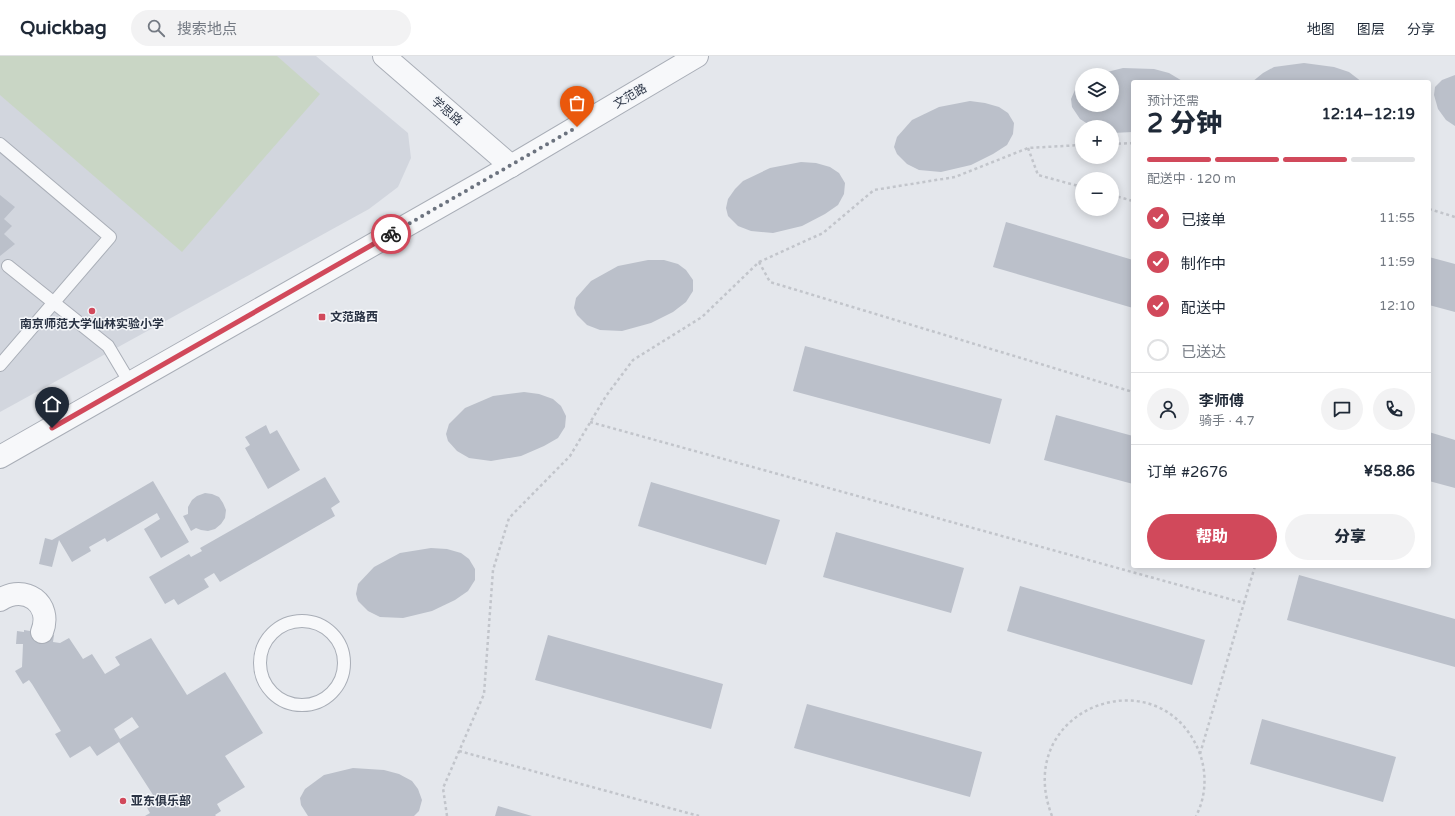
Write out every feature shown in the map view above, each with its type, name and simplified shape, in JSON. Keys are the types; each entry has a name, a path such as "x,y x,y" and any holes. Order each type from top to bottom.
{"street":[{"name":"学思路","path":"384,56 511,166"},
{"name":"文范路","path":"0,458 511,166 697,56"},
{"path":"0,600 8,595 16,593 32,597 39,603 43,610 45,626 42,632"}],"lane":[{"path":"0,144 110,237 0,365"},
{"path":"8,266 108,346 130,383"},
{"path":"305,622 317,624 336,638 342,649 344,661 343,672 339,684 332,693 322,700 311,704 299,705 277,697 268,688 263,678 260,666 261,655 265,644 272,634 282,627 305,622"}],"path":[{"path":"1119,144 1131,143"},
{"path":"447,816 443,788 484,694 493,570 509,518 570,456 606,396 632,360 702,317 759,262 823,233 874,190 955,177 1028,148 1075,145"},
{"path":"1028,148 1038,175 1075,185"},
{"path":"1119,197 1131,200"},
{"path":"1431,210 1455,217"},
{"path":"759,262 770,282 1131,391"},
{"path":"590,422 1244,603"},
{"path":"1200,755 1254,568"},
{"path":"1052,816 1046,802 1044,785 1045,768 1049,752 1057,737 1067,724 1080,714 1095,706 1111,701 1145,703 1161,709 1175,718 1187,730 1196,744 1205,776 1204,793 1200,809 1196,816"},
{"path":"459,751 699,816"}],"shaded area":[{"name":"南京师范大学仙林实验小学","path":"0,56 316,56 408,133 411,158 398,187 369,209 0,412"}],"green space":[{"path":"0,56 277,56 320,94 182,252 0,95"}],"building":[{"path":"1304,63 1334,67 1349,72 1359,80 1254,80 1274,67"},
{"path":"1119,69 1154,69 1169,73 1181,80 1131,80 1131,132 1119,133 1119,120 1080,119 1075,112 1119,112"},
{"path":"1455,75 1455,126 1446,120 1438,109 1434,95 1435,87 1442,80"},
{"path":"1075,90 1075,112 1072,107 1071,99"},
{"path":"970,101 999,107 1008,113 1014,123 1013,134 1007,145 971,165 941,172 919,170 907,164 897,154 894,147 897,137 912,120 939,107"},
{"path":"801,162 816,163 830,167 839,173 845,183 844,194 838,205 825,214 802,226 773,233 751,231 738,226 728,216 726,208 728,199 743,181 770,168"},
{"path":"0,195 15,207 4,219 12,226 4,234 15,244 0,256"},
{"path":"1006,222 1131,259 1131,307 993,267"},
{"path":"1431,258 1455,264 1455,312 1431,306"},
{"path":"648,260 664,260 678,264 686,270 693,280 693,291 686,302 673,312 651,323 622,331 600,330 587,325 577,315 574,308 576,298 591,281 618,266"},
{"path":"805,346 1002,399 990,444 793,391"},
{"path":"524,392 539,394 553,399 561,406 566,416 565,427 558,438 521,456 491,461 469,458 457,451 448,441 446,434 449,424 465,408 493,396"},
{"path":"1056,415 1131,435 1131,483 1044,460"},
{"path":"266,425 270,434 277,430 300,470 268,489 245,448 250,445 245,437"},
{"path":"1431,433 1455,440 1455,488 1431,482"},
{"path":"325,477 340,502 331,508 335,516 220,582 214,573 204,579 209,587 178,605 174,599 165,604 149,577 189,554 191,557 202,551 200,548"},
{"path":"153,481 189,542 161,558 144,529 160,519 157,513 107,542 105,538 89,547 91,551 72,562 59,540 52,567 39,564 45,538 52,540"},
{"path":"651,482 780,520 766,565 638,526"},
{"path":"205,493 219,497 226,510 225,518 215,529 208,531 196,528 191,531 183,516 188,514 188,507 192,500"},
{"path":"836,532 964,568 951,613 823,577"},
{"path":"431,548 447,549 461,553 469,559 475,569 475,580 468,591 455,600 432,611 403,618 380,617 368,611 358,601 356,594 358,584 374,567 400,553"},
{"path":"1299,575 1455,619 1455,667 1287,620"},
{"path":"1020,586 1205,640 1192,685 1007,631"},
{"path":"24,630 54,635 53,642 60,643 69,638 83,659 92,654 105,674 120,665 115,657 151,638 187,695 225,672 263,733 225,756 245,787 217,804 221,811 215,815 216,816 145,816 150,813 145,804 155,798 119,742 97,756 90,746 70,758 55,734 61,731 32,684 29,680 23,684 15,671 22,667 23,644 16,644 17,631 24,632","holes":["132,717 139,727 120,739 114,729"]},
{"path":"548,635 723,684 711,729 535,680"},
{"path":"807,704 982,752 970,797 794,748"},
{"path":"1262,719 1396,757 1383,802 1250,764"},
{"path":"353,768 384,770 399,774 412,781 418,789 422,800 419,811 414,816 308,816 301,805 300,798 305,789 324,775"},
{"path":"498,806 532,816 495,816"}],"way so far":[{"path":"391,234 577,127"}],"place":[{"name":"南京师范大学仙林实验小学","path":"92,311"},
{"name":"文范路西","path":"322,317"},
{"name":"亚东俱乐部","path":"123,801"}],"route":[{"path":"52,428 391,234"}]}
